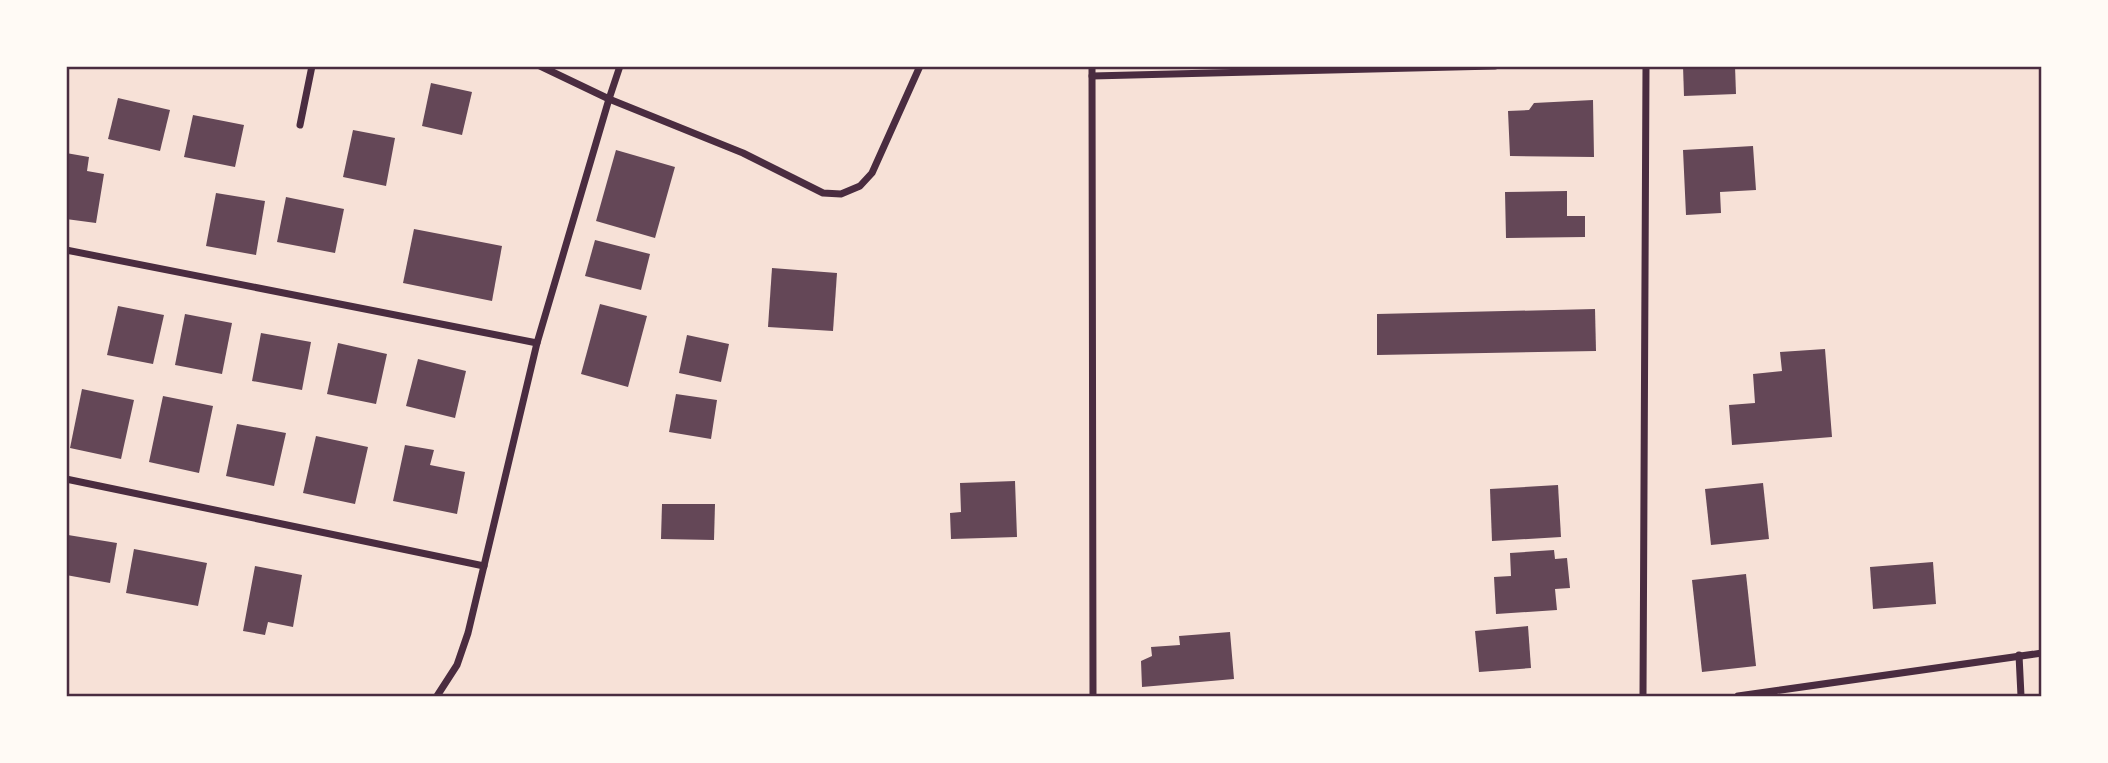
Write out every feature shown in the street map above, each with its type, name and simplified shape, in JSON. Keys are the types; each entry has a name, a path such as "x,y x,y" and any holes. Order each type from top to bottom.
{"street":[{"path":"300,125 312,66"},
{"path":"540,66 609,99 743,153 823,193 841,194 860,186 872,173 920,66"},
{"path":"437,696 457,665 468,634 537,343 621,66"},
{"path":"1092,66 1093,696"},
{"path":"1091,76 1495,66"},
{"path":"1643,696 1646,66"},
{"path":"66,250 537,343"},
{"path":"66,479 484,566"},
{"path":"1738,696 2042,653"},
{"path":"2020,655 2021,696"}],"building":[{"path":"1683,66 1735,66 1736,94 1684,96"},
{"path":"431,83 472,92 462,135 422,126"},
{"path":"118,98 170,110 160,151 108,139"},
{"path":"1593,100 1594,157 1510,156 1508,111 1529,110 1534,103"},
{"path":"193,115 244,125 235,167 184,157"},
{"path":"353,130 395,138 386,186 343,177"},
{"path":"1753,146 1756,190 1720,192 1721,213 1686,215 1683,150"},
{"path":"616,150 675,167 655,238 596,221"},
{"path":"66,153 89,157 87,171 104,174 96,223 66,219"},
{"path":"1567,191 1567,216 1585,216 1585,237 1506,238 1505,192"},
{"path":"216,193 265,201 256,255 206,246"},
{"path":"286,197 344,209 335,253 277,242"},
{"path":"414,229 502,246 492,301 403,283"},
{"path":"595,240 650,254 641,290 585,276"},
{"path":"772,268 837,273 833,331 768,327"},
{"path":"600,304 647,316 628,387 581,374"},
{"path":"118,306 164,315 153,364 107,355"},
{"path":"1595,309 1596,351 1377,355 1377,314"},
{"path":"185,314 232,323 222,374 175,365"},
{"path":"261,333 311,342 302,390 252,381"},
{"path":"687,335 729,344 721,382 679,373"},
{"path":"338,343 387,354 376,404 327,394"},
{"path":"1825,349 1832,437 1732,445 1729,405 1755,403 1753,374 1782,371 1780,352"},
{"path":"418,359 466,371 455,418 406,406"},
{"path":"82,389 134,400 121,459 70,448"},
{"path":"676,394 717,400 711,439 669,432"},
{"path":"163,396 213,406 199,473 149,462"},
{"path":"237,424 286,433 274,486 226,476"},
{"path":"316,436 368,447 355,504 303,493"},
{"path":"405,445 434,450 430,465 465,472 457,514 393,501"},
{"path":"1015,481 1017,537 951,539 950,513 961,512 960,483"},
{"path":"1763,483 1769,539 1711,545 1705,489"},
{"path":"1558,485 1561,537 1492,541 1490,489"},
{"path":"662,504 715,504 714,540 661,539"},
{"path":"68,535 117,543 110,583 66,575"},
{"path":"134,549 207,563 198,606 126,593"},
{"path":"1554,550 1555,559 1567,558 1570,588 1555,589 1557,610 1496,614 1494,577 1511,576 1510,553"},
{"path":"1933,562 1936,604 1873,609 1870,567"},
{"path":"255,566 302,575 293,627 268,622 265,635 243,631"},
{"path":"1746,574 1756,666 1702,672 1692,580"},
{"path":"1528,626 1531,668 1479,672 1475,631"},
{"path":"1230,632 1234,679 1142,687 1141,661 1152,656 1151,647 1180,645 1179,636"}]}
